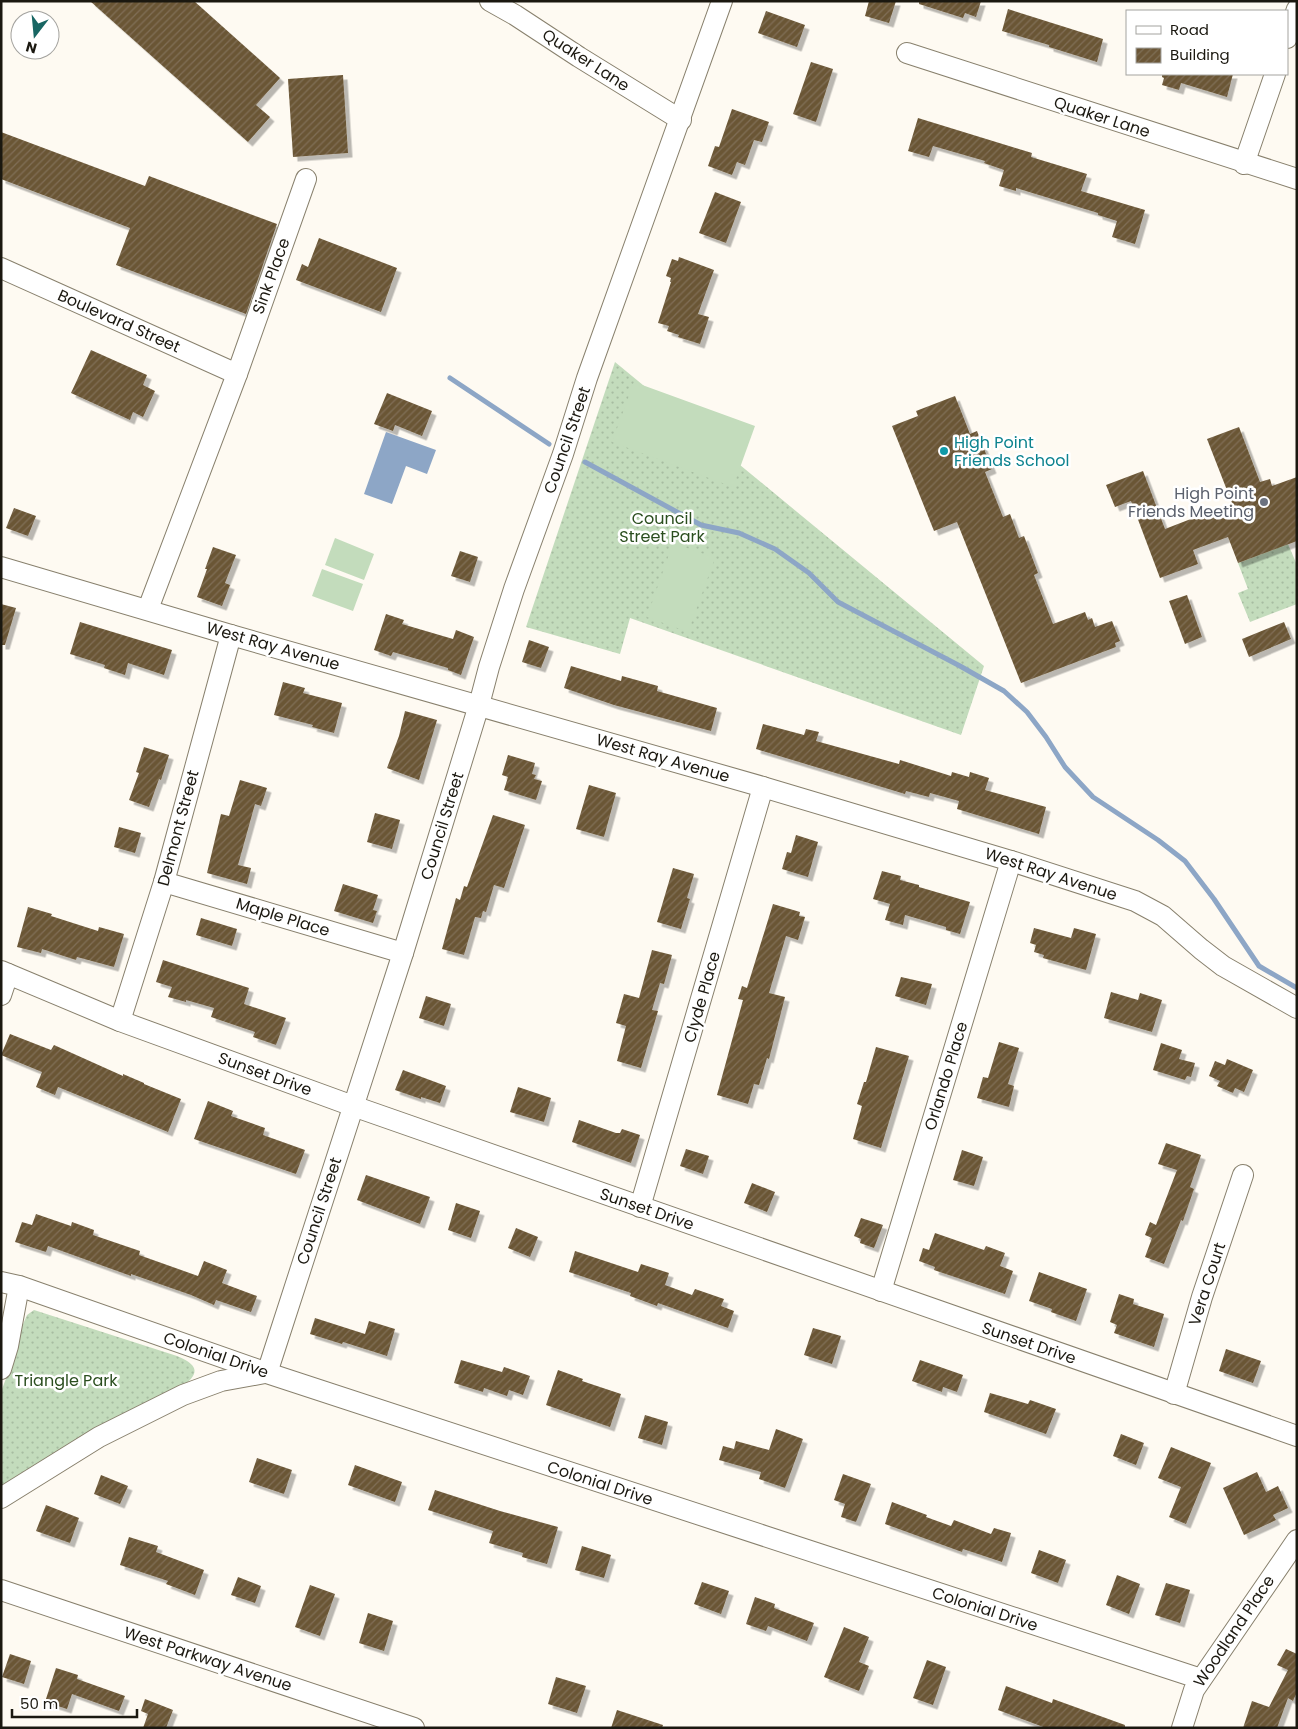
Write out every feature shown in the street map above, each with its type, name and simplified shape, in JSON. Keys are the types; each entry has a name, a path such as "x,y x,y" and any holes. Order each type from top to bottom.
{"street":[{"name":"Quaker Lane","path":"490,1 516,15 579,58 681,120"},
{"name":"Council Street","path":"267,1373 403,953 514,589 563,454 587,378 681,120 722,1"},
{"path":"1288,35 1297,9"},
{"name":"Quaker Lane","path":"907,53 1244,164 1297,179"},
{"path":"1244,164 1275,75"},
{"name":"Sink Place","path":"237,374 306,179"},
{"name":"Boulevard Street","path":"1,268 237,374"},
{"path":"148,609 237,374"},
{"name":"West Ray Avenue","path":"1,567 1011,861 1135,901 1163,916 1201,950 1223,966 1297,1008"},
{"name":"Delmont Street","path":"120,1021 164,882 231,635"},
{"name":"Clyde Place","path":"640,1207 763,788"},
{"name":"Orlando Place","path":"881,1291 1011,861"},
{"name":"Maple Place","path":"164,882 403,953"},
{"path":"1,995 5,972"},
{"name":"Sunset Drive","path":"5,972 120,1021 353,1106 1297,1436"},
{"name":"Vera Court","path":"1174,1394 1202,1297 1243,1175"},
{"path":"1,1369 8,1346 10,1284"},
{"name":"Colonial Drive","path":"10,1284 267,1373 1201,1679"},
{"path":"1,1498 100,1437 183,1395 221,1381 267,1373"},
{"name":"Woodland Place","path":"1182,1728 1194,1690 1297,1540"},
{"name":"West Parkway Avenue","path":"1,1590 414,1728"}],"green space":[{"name":"Council Street Park","path":"615,362 984,666 961,735 630,618 620,654 526,627"},
{"path":"634,382 755,426 733,487 612,442"},
{"path":"335,538 374,554 364,580 325,565"},
{"path":"673,543 715,558 688,632 647,617"},
{"path":"1288,544 1297,565 1297,604 1250,622 1238,593 1248,589 1238,563"},
{"path":"322,569 363,584 353,611 312,596"},
{"name":"Triangle Park","path":"34,1310 177,1356 189,1362 194,1372 193,1377 183,1386 89,1432 1,1487 1,1392 21,1329 27,1315"}],"water":[{"path":"386,432 436,450 427,474 406,466 392,504 364,494"}],"building":[{"path":"90,1 194,1 280,78 256,105 270,117 248,142"},
{"path":"869,1 896,1 889,23 865,16"},
{"path":"919,1 981,1 976,17 965,13 963,18 919,4"},
{"path":"1008,9 1103,39 1097,62 1002,31"},
{"path":"766,11 805,25 797,47 758,33"},
{"path":"811,62 833,69 816,122 793,114"},
{"path":"343,75 348,153 293,157 288,79"},
{"path":"1162,75 1233,75 1227,97 1181,83 1179,90 1162,85 1164,78"},
{"path":"732,109 769,122 762,142 754,140 745,165 737,162 732,175 708,166 715,146 719,147"},
{"path":"918,118 1032,153 1031,157 1087,174 1081,191 1145,210 1135,244 1112,237 1117,221 1098,215 1098,213 1016,188 1016,191 999,186 1004,170 984,163 985,161 933,146 929,157 908,151"},
{"path":"1,132 145,186 149,176 277,224 246,314 116,265 130,228 1,179"},
{"path":"715,192 741,202 726,243 699,233"},
{"path":"319,238 397,268 381,312 296,280 302,264 308,267"},
{"path":"679,257 714,270 698,314 709,317 700,344 678,337 679,335 667,331 669,326 658,323 671,282 671,278 666,276 672,259 678,261"},
{"path":"91,350 147,375 143,385 155,391 143,417 133,412 130,420 71,393"},
{"path":"387,393 432,411 422,436 395,425 393,431 374,424"},
{"path":"955,396 970,434 977,431 992,469 985,472 1003,517 1010,514 1019,538 1024,536 1038,573 1034,575 1053,624 1085,612 1088,620 1092,618 1095,627 1112,621 1120,641 1115,643 1116,647 1021,683 957,522 934,531 892,426 918,416 916,411"},
{"name":"High Point Friends Meeting","path":"1239,427 1260,482 1270,479 1272,486 1297,477 1297,541 1238,563 1228,537 1193,550 1198,564 1160,578 1131,501 1115,507 1106,485 1143,471 1165,529 1232,503 1207,439"},
{"path":"14,508 36,516 28,536 6,528"},
{"path":"213,547 236,555 225,583 230,585 222,606 197,597"},
{"path":"460,551 478,557 470,582 451,576"},
{"path":"1187,595 1202,637 1185,644 1169,601"},
{"path":"1,604 16,608 5,645 1,645"},
{"path":"386,614 404,620 402,624 453,639 456,630 474,637 461,675 448,670 448,668 393,652 391,656 374,650"},
{"path":"80,622 172,650 164,675 128,663 125,675 104,668 105,665 70,654"},
{"path":"1284,622 1291,639 1249,657 1242,639"},
{"path":"529,640 549,647 541,668 522,662"},
{"path":"571,666 621,681 622,676 658,686 657,691 717,708 711,731 614,705 564,688"},
{"path":"283,682 305,688 303,693 342,703 334,733 312,727 313,725 274,715"},
{"path":"405,711 437,720 419,780 387,768 399,736"},
{"path":"763,724 804,735 806,729 819,732 816,741 899,764 900,760 951,776 952,772 969,777 970,772 989,778 985,790 1046,807 1039,834 957,809 959,801 930,793 929,797 906,791 905,794 756,749"},
{"path":"144,747 169,755 161,780 159,779 149,807 129,800 139,773 136,772"},
{"path":"508,755 535,763 532,774 536,775 534,779 542,781 536,800 504,790 508,777 502,775"},
{"path":"240,780 267,788 261,806 255,804 238,865 251,868 247,884 207,873 221,814 229,816"},
{"path":"589,785 616,793 604,837 576,829"},
{"path":"375,813 400,820 392,849 367,842"},
{"path":"493,815 525,825 504,888 494,885 486,912 483,911 481,918 475,917 464,955 442,949 456,898 460,900 464,886 467,887"},
{"path":"119,827 141,833 135,853 114,847"},
{"path":"796,835 818,842 808,877 782,869 787,852 791,853"},
{"path":"673,868 694,874 687,898 690,899 681,929 657,922"},
{"path":"882,871 901,876 900,880 919,885 919,887 970,902 960,934 946,930 946,927 905,915 903,925 885,920 890,904 873,899"},
{"path":"343,884 378,895 373,910 377,911 373,923 334,911"},
{"path":"773,904 800,912 799,916 805,917 798,940 786,936 769,993 785,997 769,1059 767,1058 759,1085 754,1084 748,1104 717,1095 743,1000 738,999 742,986 747,988"},
{"path":"28,907 98,931 99,927 124,934 114,967 77,957 76,960 42,949 41,953 17,947"},
{"path":"201,918 237,929 232,946 196,935"},
{"path":"1034,928 1071,938 1074,928 1096,934 1086,970 1043,958 1044,955 1034,952 1036,945 1030,943"},
{"path":"652,950 672,955 664,984 660,983 652,1010 658,1011 641,1068 617,1061 626,1026 616,1023 624,994 639,998"},
{"path":"163,960 249,988 244,1004 286,1018 276,1045 253,1037 255,1032 211,1017 214,1008 168,997 172,987 156,982"},
{"path":"901,977 932,984 926,1005 895,996"},
{"path":"1111,992 1138,1000 1140,993 1162,1000 1152,1032 1104,1018"},
{"path":"426,996 451,1004 444,1026 419,1018"},
{"path":"10,1034 51,1050 54,1045 123,1076 123,1074 181,1099 168,1132 58,1087 55,1095 36,1087 42,1072 1,1055"},
{"path":"999,1042 1019,1048 1008,1084 1014,1086 1009,1107 977,1098 983,1077 988,1078"},
{"path":"1161,1043 1182,1050 1179,1059 1195,1063 1191,1077 1187,1076 1185,1080 1153,1070"},
{"path":"876,1047 909,1056 881,1148 853,1139 862,1106 857,1104 864,1082 866,1082"},
{"path":"1227,1059 1253,1070 1244,1092 1235,1088 1233,1093 1217,1086 1220,1081 1209,1076 1215,1061 1225,1065"},
{"path":"403,1070 446,1086 440,1103 395,1090"},
{"path":"518,1087 551,1098 544,1122 510,1112"},
{"path":"208,1101 233,1111 231,1116 265,1128 263,1135 305,1150 296,1174 194,1139"},
{"path":"579,1120 616,1133 620,1133 622,1129 640,1135 631,1163 572,1142"},
{"path":"1166,1143 1201,1155 1190,1187 1194,1189 1183,1221 1181,1220 1164,1264 1145,1257 1152,1238 1145,1235 1150,1222 1156,1225 1177,1170 1158,1164"},
{"path":"686,1149 709,1156 703,1174 680,1166"},
{"path":"962,1150 983,1157 974,1186 953,1180"},
{"path":"366,1175 430,1197 420,1224 357,1200"},
{"path":"752,1183 775,1192 767,1212 744,1203"},
{"path":"456,1203 480,1211 471,1238 448,1230"},
{"path":"36,1214 71,1226 72,1222 94,1230 93,1235 140,1251 139,1255 198,1276 204,1261 227,1270 222,1283 257,1296 251,1312 216,1300 214,1305 191,1295 48,1246 46,1252 15,1242 22,1222 32,1225"},
{"path":"861,1218 883,1225 874,1248 860,1243 861,1239 854,1236"},
{"path":"516,1228 538,1237 530,1257 508,1248"},
{"path":"935,1233 984,1250 986,1246 1005,1253 1000,1266 1013,1271 1005,1294 934,1270 935,1267 919,1261 923,1248 929,1250"},
{"path":"575,1251 638,1272 641,1264 669,1273 665,1285 692,1295 695,1289 724,1299 721,1306 734,1311 728,1328 658,1303 657,1306 630,1296 631,1293 569,1272"},
{"path":"1039,1272 1087,1289 1076,1321 1051,1312 1052,1309 1029,1301"},
{"path":"1119,1294 1134,1299 1133,1304 1164,1314 1154,1347 1114,1333 1117,1325 1110,1322"},
{"path":"315,1318 365,1334 369,1321 395,1329 387,1356 310,1334"},
{"path":"813,1328 841,1336 832,1364 804,1355"},
{"path":"1226,1349 1261,1361 1253,1383 1219,1371"},
{"path":"461,1360 502,1372 504,1367 530,1376 523,1395 509,1390 507,1396 484,1388 483,1392 454,1383"},
{"path":"920,1360 963,1375 957,1392 943,1387 942,1392 912,1381"},
{"path":"558,1370 583,1379 582,1381 621,1394 610,1427 546,1405"},
{"path":"990,1393 1028,1404 1030,1400 1056,1409 1046,1434 984,1412"},
{"path":"645,1415 668,1422 662,1445 638,1438"},
{"path":"776,1429 803,1439 785,1488 759,1479 761,1472 719,1460 723,1446 734,1449 736,1441 769,1450"},
{"path":"1121,1434 1144,1443 1136,1465 1113,1456"},
{"path":"1171,1447 1211,1463 1186,1524 1169,1517 1181,1487 1158,1478"},
{"path":"257,1458 292,1470 284,1494 249,1482"},
{"path":"355,1465 402,1482 395,1502 348,1485"},
{"path":"1257,1472 1266,1492 1278,1486 1288,1508 1273,1515 1276,1520 1244,1535 1223,1488"},
{"path":"843,1474 871,1484 856,1522 841,1517 845,1504 834,1500"},
{"path":"101,1475 128,1486 120,1504 94,1494"},
{"path":"435,1490 558,1527 547,1564 522,1557 523,1553 489,1543 493,1531 428,1510"},
{"path":"892,1502 951,1526 954,1520 991,1534 994,1528 1011,1533 1002,1562 963,1549 962,1552 885,1524"},
{"path":"46,1505 79,1518 70,1543 36,1531"},
{"path":"129,1537 158,1546 156,1552 204,1570 195,1595 166,1584 168,1581 120,1565"},
{"path":"582,1546 611,1555 604,1578 575,1570"},
{"path":"1039,1550 1066,1560 1058,1583 1031,1573"},
{"path":"1117,1575 1140,1584 1129,1614 1106,1605"},
{"path":"238,1577 261,1586 255,1603 231,1595"},
{"path":"702,1582 729,1591 721,1614 694,1604"},
{"path":"1166,1583 1190,1590 1180,1623 1155,1615"},
{"path":"310,1585 335,1594 320,1636 295,1627"},
{"path":"755,1597 775,1604 774,1608 814,1623 807,1641 768,1626 766,1631 746,1624"},
{"path":"368,1613 393,1621 384,1651 359,1643"},
{"path":"844,1627 869,1637 859,1662 869,1666 859,1691 824,1677"},
{"path":"1286,1649 1297,1654 1297,1692 1293,1701 1288,1698 1277,1728 1243,1728 1252,1701 1269,1707 1288,1670 1277,1665"},
{"path":"10,1654 31,1661 24,1684 2,1677"},
{"path":"927,1660 946,1667 933,1705 913,1698"},
{"path":"56,1668 78,1675 77,1679 125,1696 119,1711 72,1694 67,1709 45,1702"},
{"path":"556,1677 586,1686 577,1713 548,1704"},
{"path":"1006,1686 1052,1703 1053,1699 1125,1725 1125,1728 1046,1728 998,1710"},
{"path":"145,1699 173,1710 166,1728 143,1728 148,1714 141,1711"},
{"path":"617,1710 663,1725 662,1728 611,1728"}],"waterway":[{"path":"450,378 549,444"},
{"path":"585,462 701,525 739,533 775,549 809,573 838,602 1004,691 1027,712 1065,767 1093,797 1158,840 1185,861 1214,899 1259,966 1297,988"}],"place":[{"name":"High Point Friends School","path":"944,451"},
{"name":"High Point Friends Meeting","path":"1264,502"}]}
